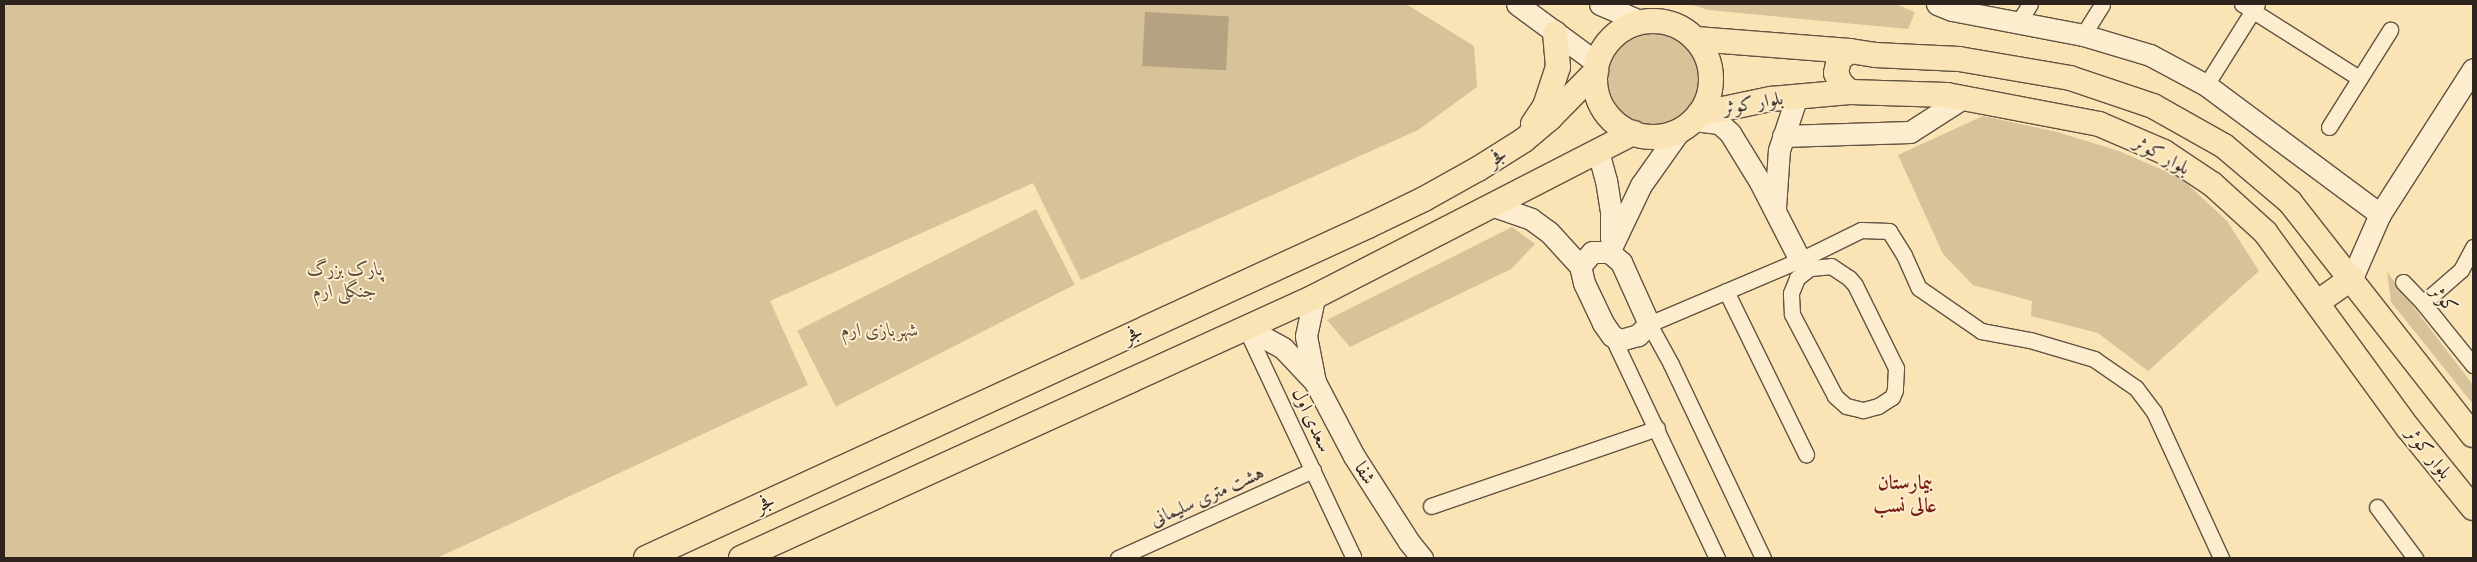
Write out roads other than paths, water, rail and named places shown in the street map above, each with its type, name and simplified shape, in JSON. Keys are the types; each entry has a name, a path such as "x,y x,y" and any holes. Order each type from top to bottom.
{"main road":[{"path":"1662,21 1696,39 1705,52 1710,68 1711,84 1707,99 1691,121 1657,136 1633,133 1616,123 1603,108 1596,90 1596,67 1603,49 1613,36 1626,27 1642,22 1662,21"},
{"path":"1524,140 1545,106 1558,67 1555,33"},
{"name":"بلوار کوثر","path":"1696,39 1850,51 1875,55 1959,59 2070,78 2153,106 2224,146 2290,202 2352,278 2473,435"},
{"path":"1850,51 1843,54 1839,59 1836,73 1841,84 1850,92"},
{"name":"فجر","path":"646,558 1368,226 1478,169 1524,140 1550,118 1596,67"},
{"name":"بلوار کوثر","path":"1691,121 1797,96 1850,92 1947,95 2099,124 2164,152 2212,184 2265,232 2318,302 2408,428 2473,508"},
{"path":"741,558 1314,297 1633,133"},
{"path":"2318,302 2352,278"}],"street":[{"path":"1517,4 1596,67"},
{"path":"1600,4 1642,22"},
{"path":"1937,4 1952,10 2025,13 2083,35 2150,55 2206,84 2380,214"},
{"path":"2083,35 2102,4"},
{"path":"2206,84 2251,6 2359,78"},
{"path":"2329,127 2390,30"},
{"path":"2352,278 2380,214 2473,69"},
{"path":"1775,214 1776,179 1783,136 1797,96"},
{"path":"1783,136 1910,132 1963,98"},
{"path":"1609,252 1641,185 1691,121 1719,123 1730,133 1760,182 1799,269"},
{"path":"1598,151 1606,180 1611,210 1612,233 1609,252"},
{"path":"1494,206 1531,220 1549,232 1580,266 1584,284 1603,323 1612,336 1717,558"},
{"path":"1612,336 1620,340 1638,334 1649,324 1726,291 1799,269 1831,266 1849,278 1855,285 1896,368 1896,382 1892,397 1878,406 1863,410 1846,406 1835,396 1792,314 1791,293 1799,269 1861,230 1889,231 1904,255 1919,288 1981,331 2030,340 2094,360 2136,388 2154,412 2221,558"},
{"path":"2422,303 2461,270 2473,247"},
{"path":"1580,266 1592,252 1609,252 1621,262 1649,324 1763,558"},
{"name":"کوثر","path":"2403,282 2471,358"},
{"path":"1726,291 1806,454"},
{"path":"1314,297 1306,336 1315,382"},
{"path":"1245,327 1283,348 1315,382"},
{"name":"سعدی اول","path":"1245,327 1353,556 1352,558"},
{"name":"شفا","path":"1315,382 1354,456 1409,542 1422,558"},
{"path":"1431,506 1656,428"},
{"name":"هشت متری سلیمانی","path":"1118,558 1313,470"},
{"path":"2378,507 2414,558"}],"district":[{"name":"بیمارستان عالی نسب","path":"1905,494"}],"park label":[{"name":"پارک بزرگ جنگلی ارم","path":"345,280"},
{"name":"شهربازی ارم","path":"880,330"}]}
